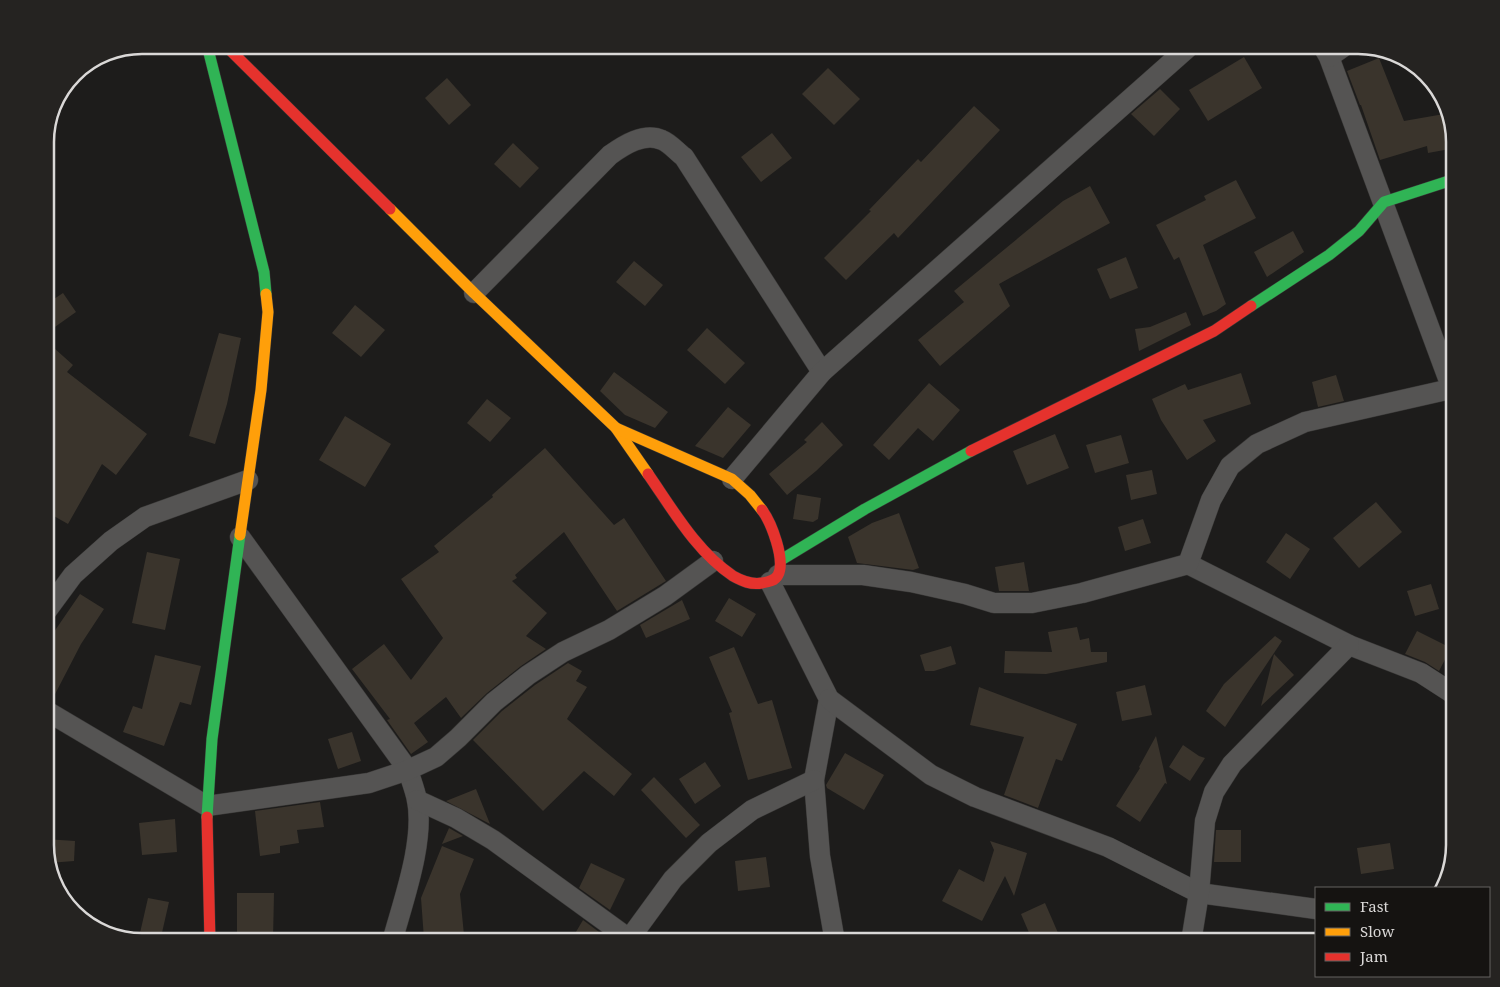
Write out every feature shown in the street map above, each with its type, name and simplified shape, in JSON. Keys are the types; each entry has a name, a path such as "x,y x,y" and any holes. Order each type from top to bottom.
{"street":[{"path":"209,54 264,272 268,312 261,390 212,740 207,806 210,933"},
{"path":"234,54 474,294 616,428 694,540 713,561 747,583 758,584 865,509 969,452 1214,331 1329,255 1359,231 1384,202 1446,182"},
{"path":"732,479 822,372 1182,54"},
{"path":"1327,54 1446,370"},
{"path":"474,294 610,155 626,143 646,137 661,140 684,157 822,372"},
{"path":"1188,564 1211,500 1230,466 1256,444 1305,422 1446,394"},
{"path":"616,428 732,479 750,494 764,512 773,533 776,572 829,699 931,775 975,797 1108,847 1199,893 1315,909"},
{"path":"54,601 73,575 111,541 145,517 248,480"},
{"path":"240,537 408,770 417,800 418,831 414,860 394,933"},
{"path":"54,715 207,806 369,783 408,770 436,757 494,702 528,675 563,652 609,630 665,596 713,561"},
{"path":"776,572 863,575 911,582 965,594 994,603 1032,603 1082,593 1188,564 1349,644 1421,673 1446,689"},
{"path":"1192,933 1199,893 1204,821 1214,792 1232,764 1349,644"},
{"path":"829,699 814,780 820,856 833,933"},
{"path":"633,933 673,879 709,843 752,810 814,780"},
{"path":"417,800 456,818 493,840 619,933"}],"building":[{"path":"1244,57 1262,88 1208,121 1189,90"},
{"path":"1379,58 1404,121 1442,114 1446,150 1428,153 1427,146 1380,160 1347,71"},
{"path":"828,68 860,99 834,125 802,94"},
{"path":"447,78 471,105 449,125 425,98"},
{"path":"1160,89 1180,109 1154,136 1131,114"},
{"path":"974,106 1000,130 898,238 894,233 846,280 824,258 871,211 869,210 918,159 921,162"},
{"path":"772,133 792,158 761,182 741,157"},
{"path":"513,143 539,168 520,188 494,164"},
{"path":"1236,180 1256,218 1203,245 1226,304 1216,311 1203,316 1179,257 1174,260 1156,225 1206,200 1204,196"},
{"path":"1090,186 1110,223 999,284 1010,306 940,366 918,340 964,302 954,291 1063,201"},
{"path":"1293,231 1304,252 1267,277 1254,252"},
{"path":"1126,257 1138,288 1110,299 1097,269"},
{"path":"634,261 663,285 645,306 616,282"},
{"path":"63,293 76,312 54,328 54,299"},
{"path":"355,305 385,330 361,357 332,333"},
{"path":"1186,312 1191,325 1139,351 1135,329 1150,327"},
{"path":"707,328 745,363 725,384 687,350"},
{"path":"219,333 241,338 227,404 215,444 189,436"},
{"path":"54,348 73,365 67,372 147,434 116,475 102,464 68,524 54,516"},
{"path":"614,372 668,412 655,428 625,415 600,391"},
{"path":"1241,373 1251,404 1203,420 1216,441 1187,460 1161,420 1152,399 1185,384 1188,390"},
{"path":"1336,375 1344,401 1318,407 1312,382"},
{"path":"929,383 960,410 933,441 918,428 889,460 873,445"},
{"path":"487,399 511,418 490,442 467,423"},
{"path":"728,407 751,425 723,458 695,446"},
{"path":"345,416 391,444 365,487 319,460"},
{"path":"822,422 843,445 787,495 769,474 807,442 804,440"},
{"path":"1055,434 1069,468 1027,485 1013,451"},
{"path":"1121,435 1129,463 1095,473 1086,445"},
{"path":"545,448 614,525 624,518 666,581 617,611 564,532 515,575 517,578 512,581 547,613 526,636 546,649 487,693 461,718 446,697 414,723 428,742 411,754 387,720 390,719 352,669 384,644 411,680 443,638 401,579 439,552 434,546 493,497 492,495"},
{"path":"1152,470 1157,494 1131,500 1126,475"},
{"path":"797,494 821,498 818,519 813,522 793,519"},
{"path":"1376,502 1402,532 1359,568 1333,538"},
{"path":"899,513 919,568 913,570 857,563 848,537 872,523"},
{"path":"1143,519 1151,543 1125,551 1118,527"},
{"path":"1286,533 1310,549 1290,579 1266,562"},
{"path":"147,552 180,559 165,630 132,623"},
{"path":"1024,562 1029,591 999,591 995,567"},
{"path":"1431,584 1439,609 1415,616 1407,591"},
{"path":"80,594 104,609 81,644 54,696 54,632"},
{"path":"729,598 756,614 742,637 715,621"},
{"path":"682,600 690,619 646,638 640,625"},
{"path":"1077,627 1080,640 1089,638 1091,652 1107,652 1107,662 1046,674 1004,673 1005,651 1052,652 1048,632"},
{"path":"1417,631 1446,646 1446,658 1439,671 1425,662 1405,654"},
{"path":"1275,636 1282,641 1225,727 1206,711 1224,684"},
{"path":"951,646 956,664 934,671 925,671 920,655"},
{"path":"734,647 758,704 772,700 792,768 748,780 729,713 732,712 709,657"},
{"path":"1274,654 1294,675 1261,706"},
{"path":"155,655 201,666 191,705 180,702 164,746 123,732 133,706 142,709"},
{"path":"568,663 582,671 576,681 587,687 567,719 632,774 614,796 584,771 543,811 473,740 502,711 535,685"},
{"path":"1145,685 1152,715 1122,721 1116,692"},
{"path":"979,687 1077,724 1062,761 1056,759 1038,808 1004,795 1024,737 970,725"},
{"path":"352,732 361,761 338,769 328,739"},
{"path":"1156,736 1167,784 1165,783 1140,822 1116,806 1140,768"},
{"path":"1183,745 1205,758 1190,781 1169,767"},
{"path":"845,753 884,775 864,810 827,788 826,785"},
{"path":"705,762 721,786 695,804 679,779"},
{"path":"654,777 700,825 686,838 641,790"},
{"path":"476,789 490,824 446,801"},
{"path":"320,802 324,827 297,830 299,843 280,846 280,853 260,856 255,811"},
{"path":"175,819 177,852 142,855 139,823"},
{"path":"449,828 463,836 442,844"},
{"path":"1216,830 1241,830 1241,862 1214,862"},
{"path":"54,840 75,841 74,861 55,863"},
{"path":"990,841 1027,853 1014,896 1005,876 982,921 942,901 959,869 984,882 994,850"},
{"path":"1390,843 1394,869 1361,874 1357,848"},
{"path":"442,846 474,859 460,894 464,933 424,933 421,898"},
{"path":"766,857 770,887 738,891 735,861"},
{"path":"591,863 625,879 610,910 579,888"},
{"path":"237,893 274,893 273,933 237,933"},
{"path":"148,898 169,902 162,933 140,933"},
{"path":"1045,903 1058,933 1029,933 1021,914"},
{"path":"583,920 599,932 598,933 575,933"}],"traffic: fast":[{"path":"209,54 264,272 266,294"},
{"path":"1251,306 1329,255 1359,231 1384,202 1446,182"},
{"path":"781,560 865,509 971,451"},
{"path":"207,817 212,739 240,535"}],"traffic: slow":[{"path":"390,209 474,293 616,428 648,474"},
{"path":"240,535 261,390 268,312 266,294"},
{"path":"616,428 732,479 750,495 762,510"}],"traffic: jam":[{"path":"234,54 390,209"},
{"path":"971,451 1214,331 1251,306"},
{"path":"648,474 676,516 708,555 733,576 750,583 769,582 777,577 780,568 779,551 776,541 762,510"},
{"path":"207,817 210,933"}]}
